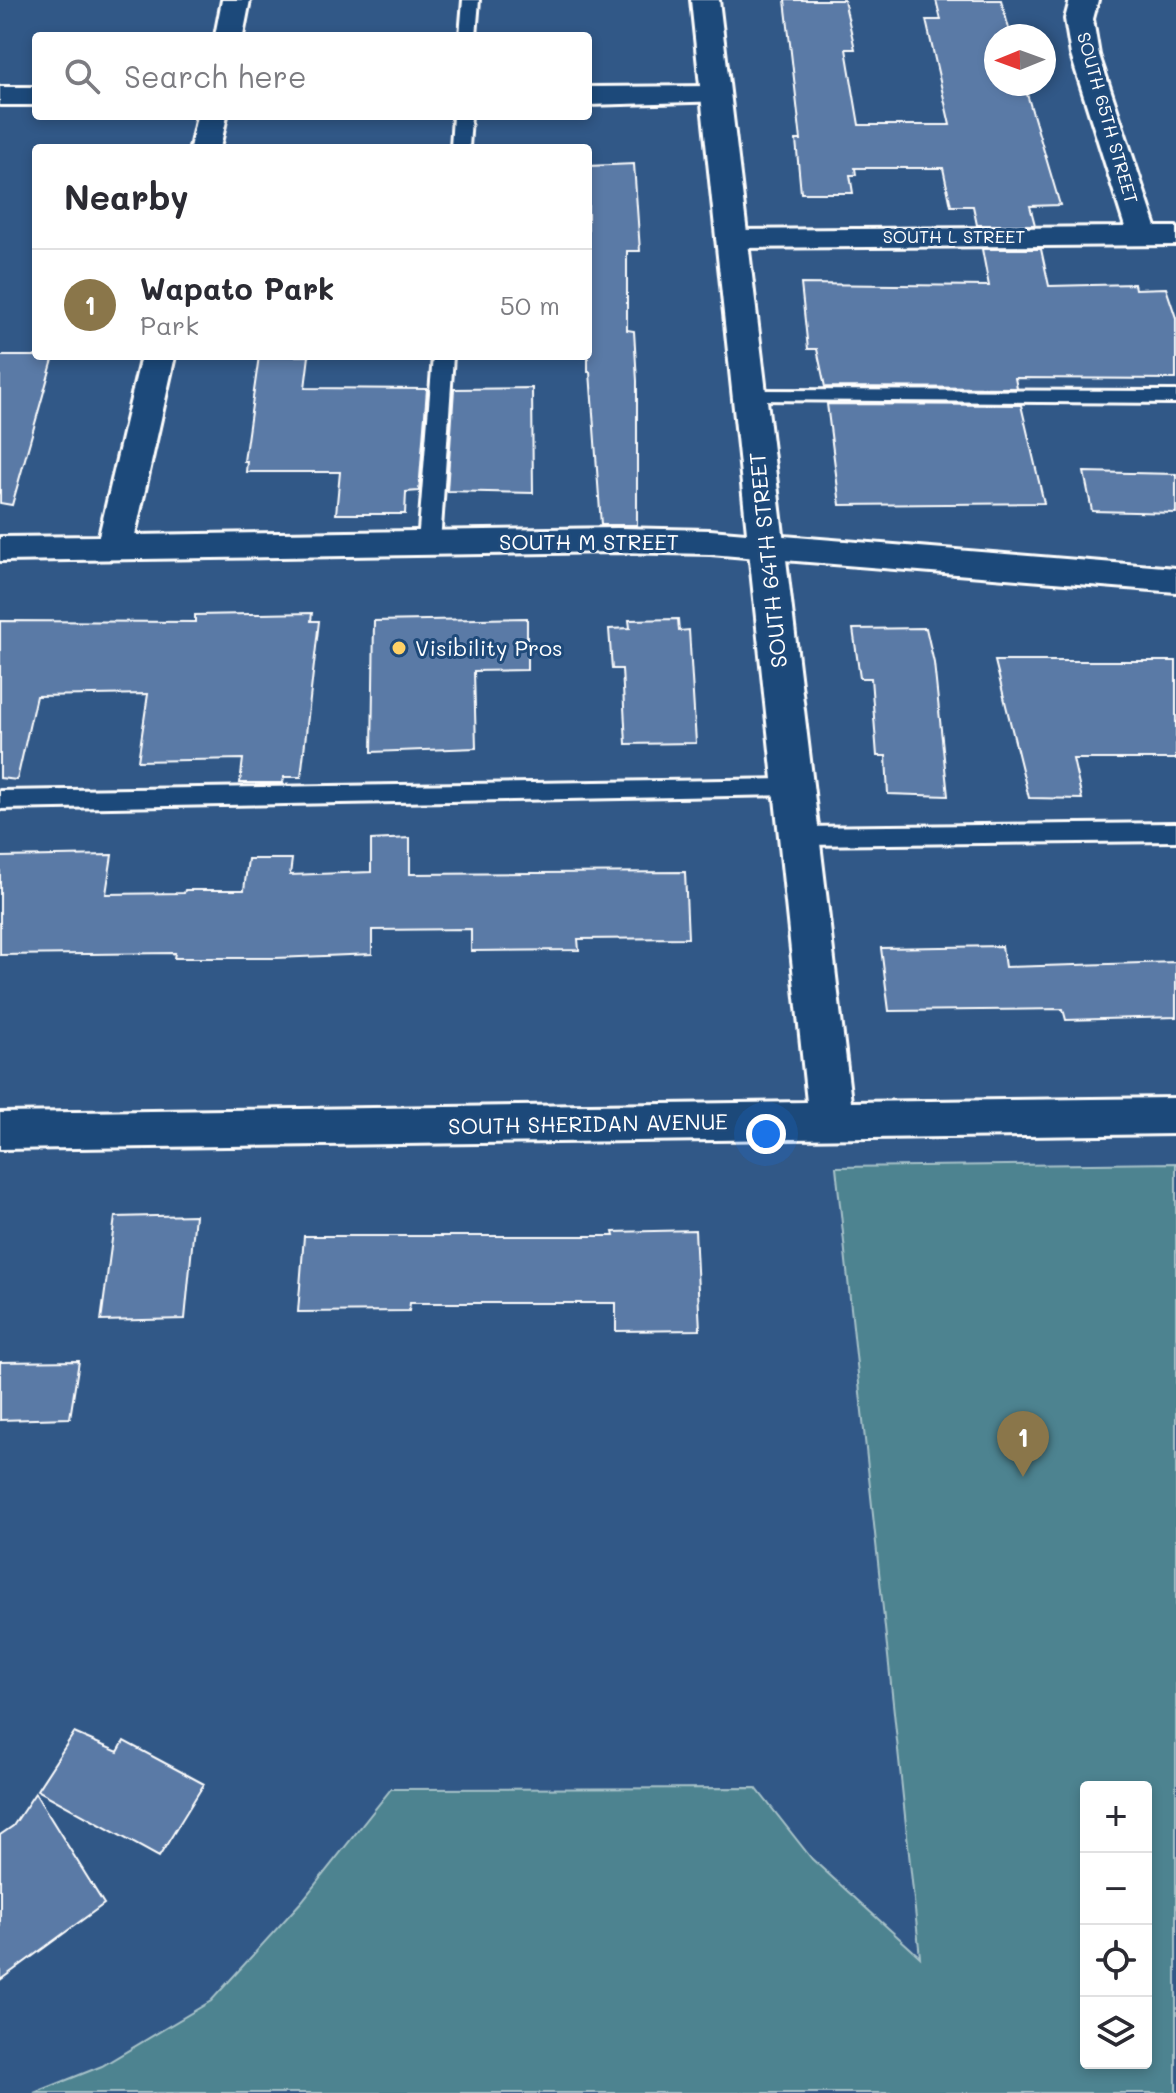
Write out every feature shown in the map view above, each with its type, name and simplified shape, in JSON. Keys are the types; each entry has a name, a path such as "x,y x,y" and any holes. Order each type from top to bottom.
{"street":[{"path":"230,32 236,0"},
{"name":"SOUTH 64TH STREET","path":"705,0 831,1120"},
{"name":"SOUTH 65TH STREET","path":"1084,0 1079,19 1085,55 1143,236"},
{"path":"592,96 716,95"},
{"path":"0,96 32,96"},
{"path":"206,144 211,120"},
{"name":"SOUTH L STREET","path":"732,239 1176,236"},
{"path":"114,548 157,360"},
{"name":"SOUTH M STREET","path":"0,549 617,540 766,547 1176,580"},
{"name":"SOUTH SHERIDAN AVENUE","path":"0,1131 1176,1116"}],"lane":[{"path":"468,32 471,0"},
{"path":"460,144 462,120"},
{"path":"429,543 443,360"},
{"path":"750,396 1176,397"},
{"path":"0,800 794,787"},
{"path":"799,836 1176,832"}],"green space":[{"path":"1176,1163 1176,2093 34,2093 102,2066 211,2001 302,1901 391,1789 756,1788 812,1859 920,1957 836,1167"}],"building":[{"path":"785,0 844,0 855,49 846,49 859,125 950,125 926,20 941,20 936,0 1001,0 1008,24 984,24 984,96 1028,96 1060,205 1030,206 1035,225 977,225 973,206 951,206 943,168 855,168 856,175 850,175 853,193 801,193 796,140 801,140"},
{"path":"634,164 640,251 627,251 627,330 634,331 637,381 637,525 601,525 588,372 588,360 592,360 592,166"},
{"path":"982,249 1041,249 1049,286 1134,284 1135,289 1166,288 1176,318 1176,379 1015,378 1017,388 825,387 817,349 808,349 801,284 989,286"},
{"path":"0,356 32,356 32,360 53,360 12,505 0,503"},
{"path":"258,360 308,360 305,388 427,389 419,491 406,492 405,514 336,514 340,472 246,472 247,461 244,461"},
{"path":"532,388 533,493 447,491 454,389"},
{"path":"827,404 1021,405 1044,503 840,505"},
{"path":"1084,472 1176,474 1176,513 1092,511"},
{"path":"312,613 311,621 319,621 301,777 284,777 283,783 240,783 243,759 138,761 148,694 36,696 17,780 0,778 0,621 195,622 195,615"},
{"path":"527,618 527,670 474,671 476,748 372,752 374,621"},
{"path":"678,619 679,631 689,630 696,743 626,744 622,669 612,669 609,629 630,628 629,620"},
{"path":"926,628 934,663 948,796 888,794 886,756 877,756 871,678 860,678 853,629"},
{"path":"995,661 1176,661 1176,759 1073,759 1082,799 1029,798"},
{"path":"410,838 410,874 685,872 688,938 578,939 579,950 471,951 471,929 372,930 372,954 276,958 174,958 175,953 0,955 0,857 112,855 106,894 184,893 185,890 244,890 248,859 292,859 290,875 371,872 371,840"},
{"path":"1002,946 1005,967 1176,962 1176,1017 1066,1020 1063,1009 889,1011 881,948"},
{"path":"195,1215 185,1319 101,1321 115,1217"},
{"path":"695,1230 700,1330 616,1331 616,1303 410,1303 409,1311 298,1312 304,1236 614,1236 613,1232"},
{"path":"79,1361 70,1418 0,1420 0,1362"},
{"path":"74,1733 118,1752 124,1741 204,1784 159,1857 37,1790"},
{"path":"35,1793 104,1904 0,1980 0,1835 13,1826"}],"place":[{"name":"Visibility Pros","path":"399,648"},
{"name":"Wapato Park","path":"1023,1477"}]}
